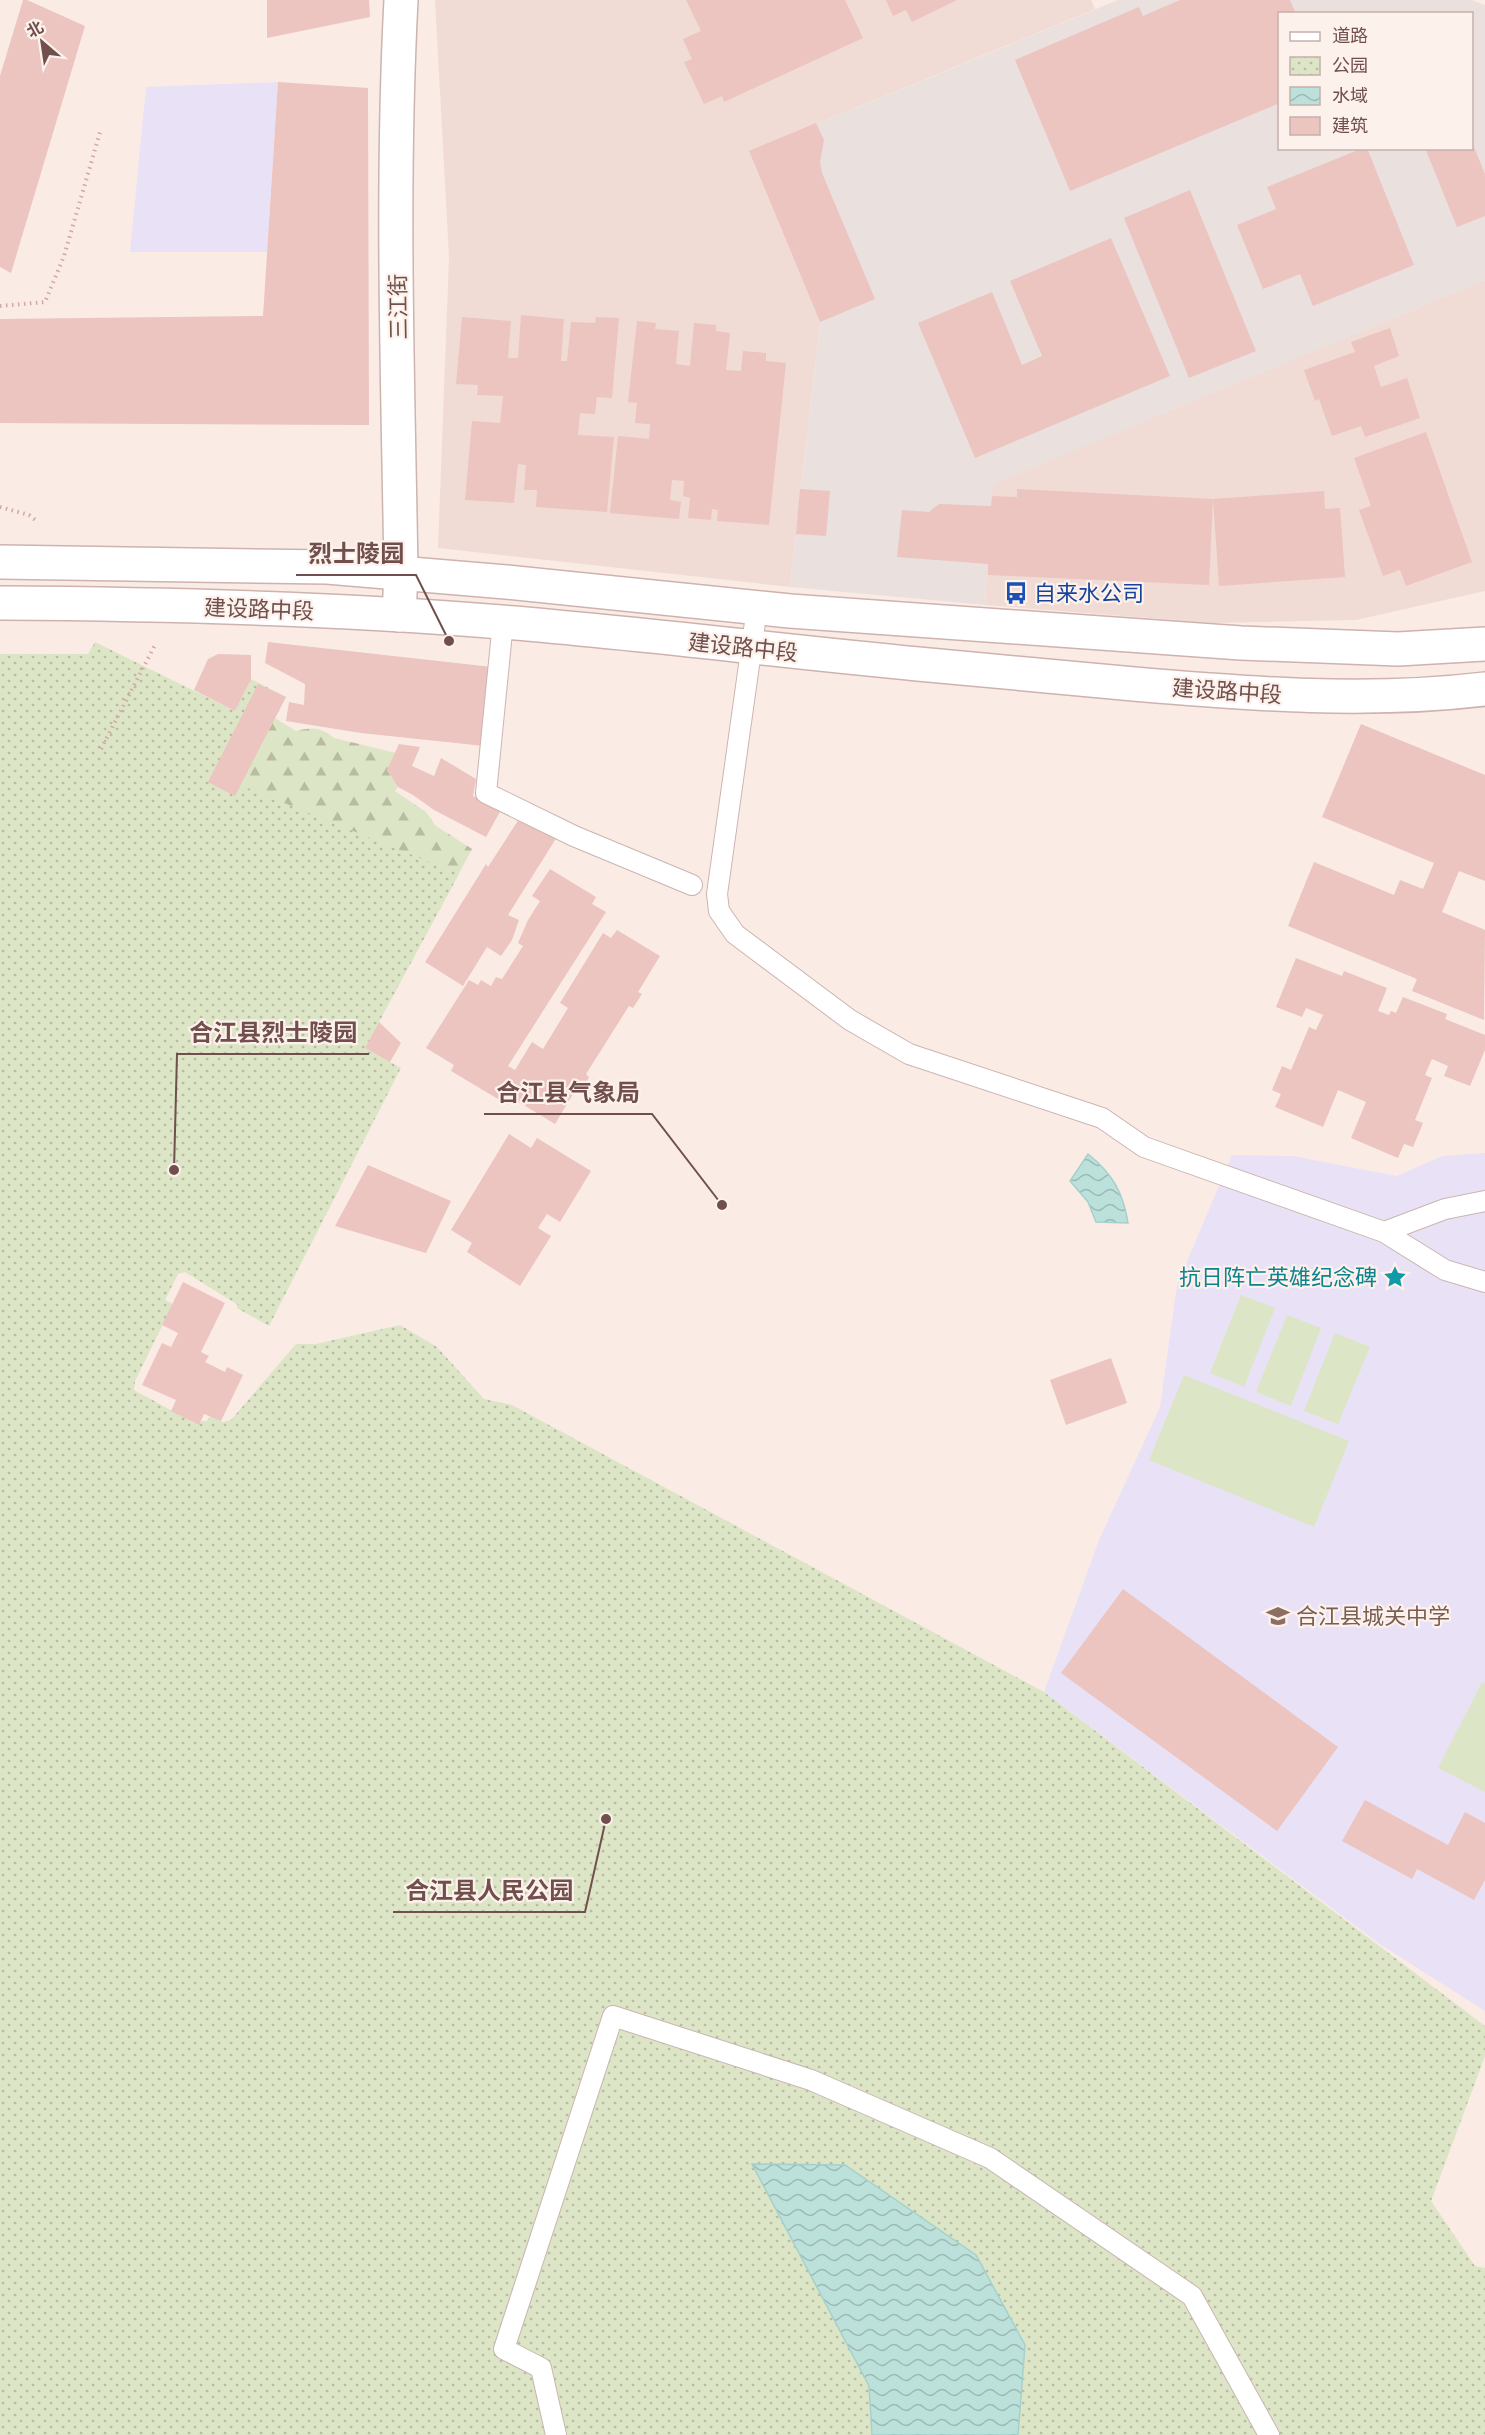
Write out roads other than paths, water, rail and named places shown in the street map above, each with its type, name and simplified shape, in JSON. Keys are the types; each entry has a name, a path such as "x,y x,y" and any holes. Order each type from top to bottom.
{"main road":[{"name":"三江街","path":"399,615 401,573 396,184 397,81 402,0"},
{"name":"建设路中段","path":"0,562 327,567 506,582 757,608 1322,647 1398,649 1485,644"},
{"name":"建设路中段","path":"0,603 95,604 399,615 503,622 752,648 1236,693 1317,696 1439,694 1485,689"}],"lane":[{"path":"757,608 717,894 719,911 735,934 850,1020 909,1054 1102,1118 1143,1147 1224,1173 1384,1232 1445,1270 1485,1282"},
{"path":"503,622 486,793 574,836 692,885"},
{"path":"1384,1232 1445,1209 1485,1201"},
{"path":"556,2435 541,2368 504,2349 613,2016 811,2080 990,2158 1192,2296 1269,2435"}],"water":[{"path":"1088,1154 1104,1168 1115,1184 1123,1202 1128,1223 1096,1222 1088,1202 1070,1181"},
{"path":"752,2164 845,2165 976,2255 1025,2345 1018,2435 872,2435 869,2386"}],"place":[{"name":"自来水公司","path":"1016,593"},
{"name":"烈士陵园","path":"449,641"},
{"name":"合江县烈士陵园","path":"174,1170"},
{"name":"合江县气象局","path":"722,1205"},
{"name":"抗日阵亡英雄纪念碑","path":"1395,1277"},
{"name":"合江县城关中学","path":"1278,1616"},
{"name":"合江县人民公园","path":"606,1819"}]}
